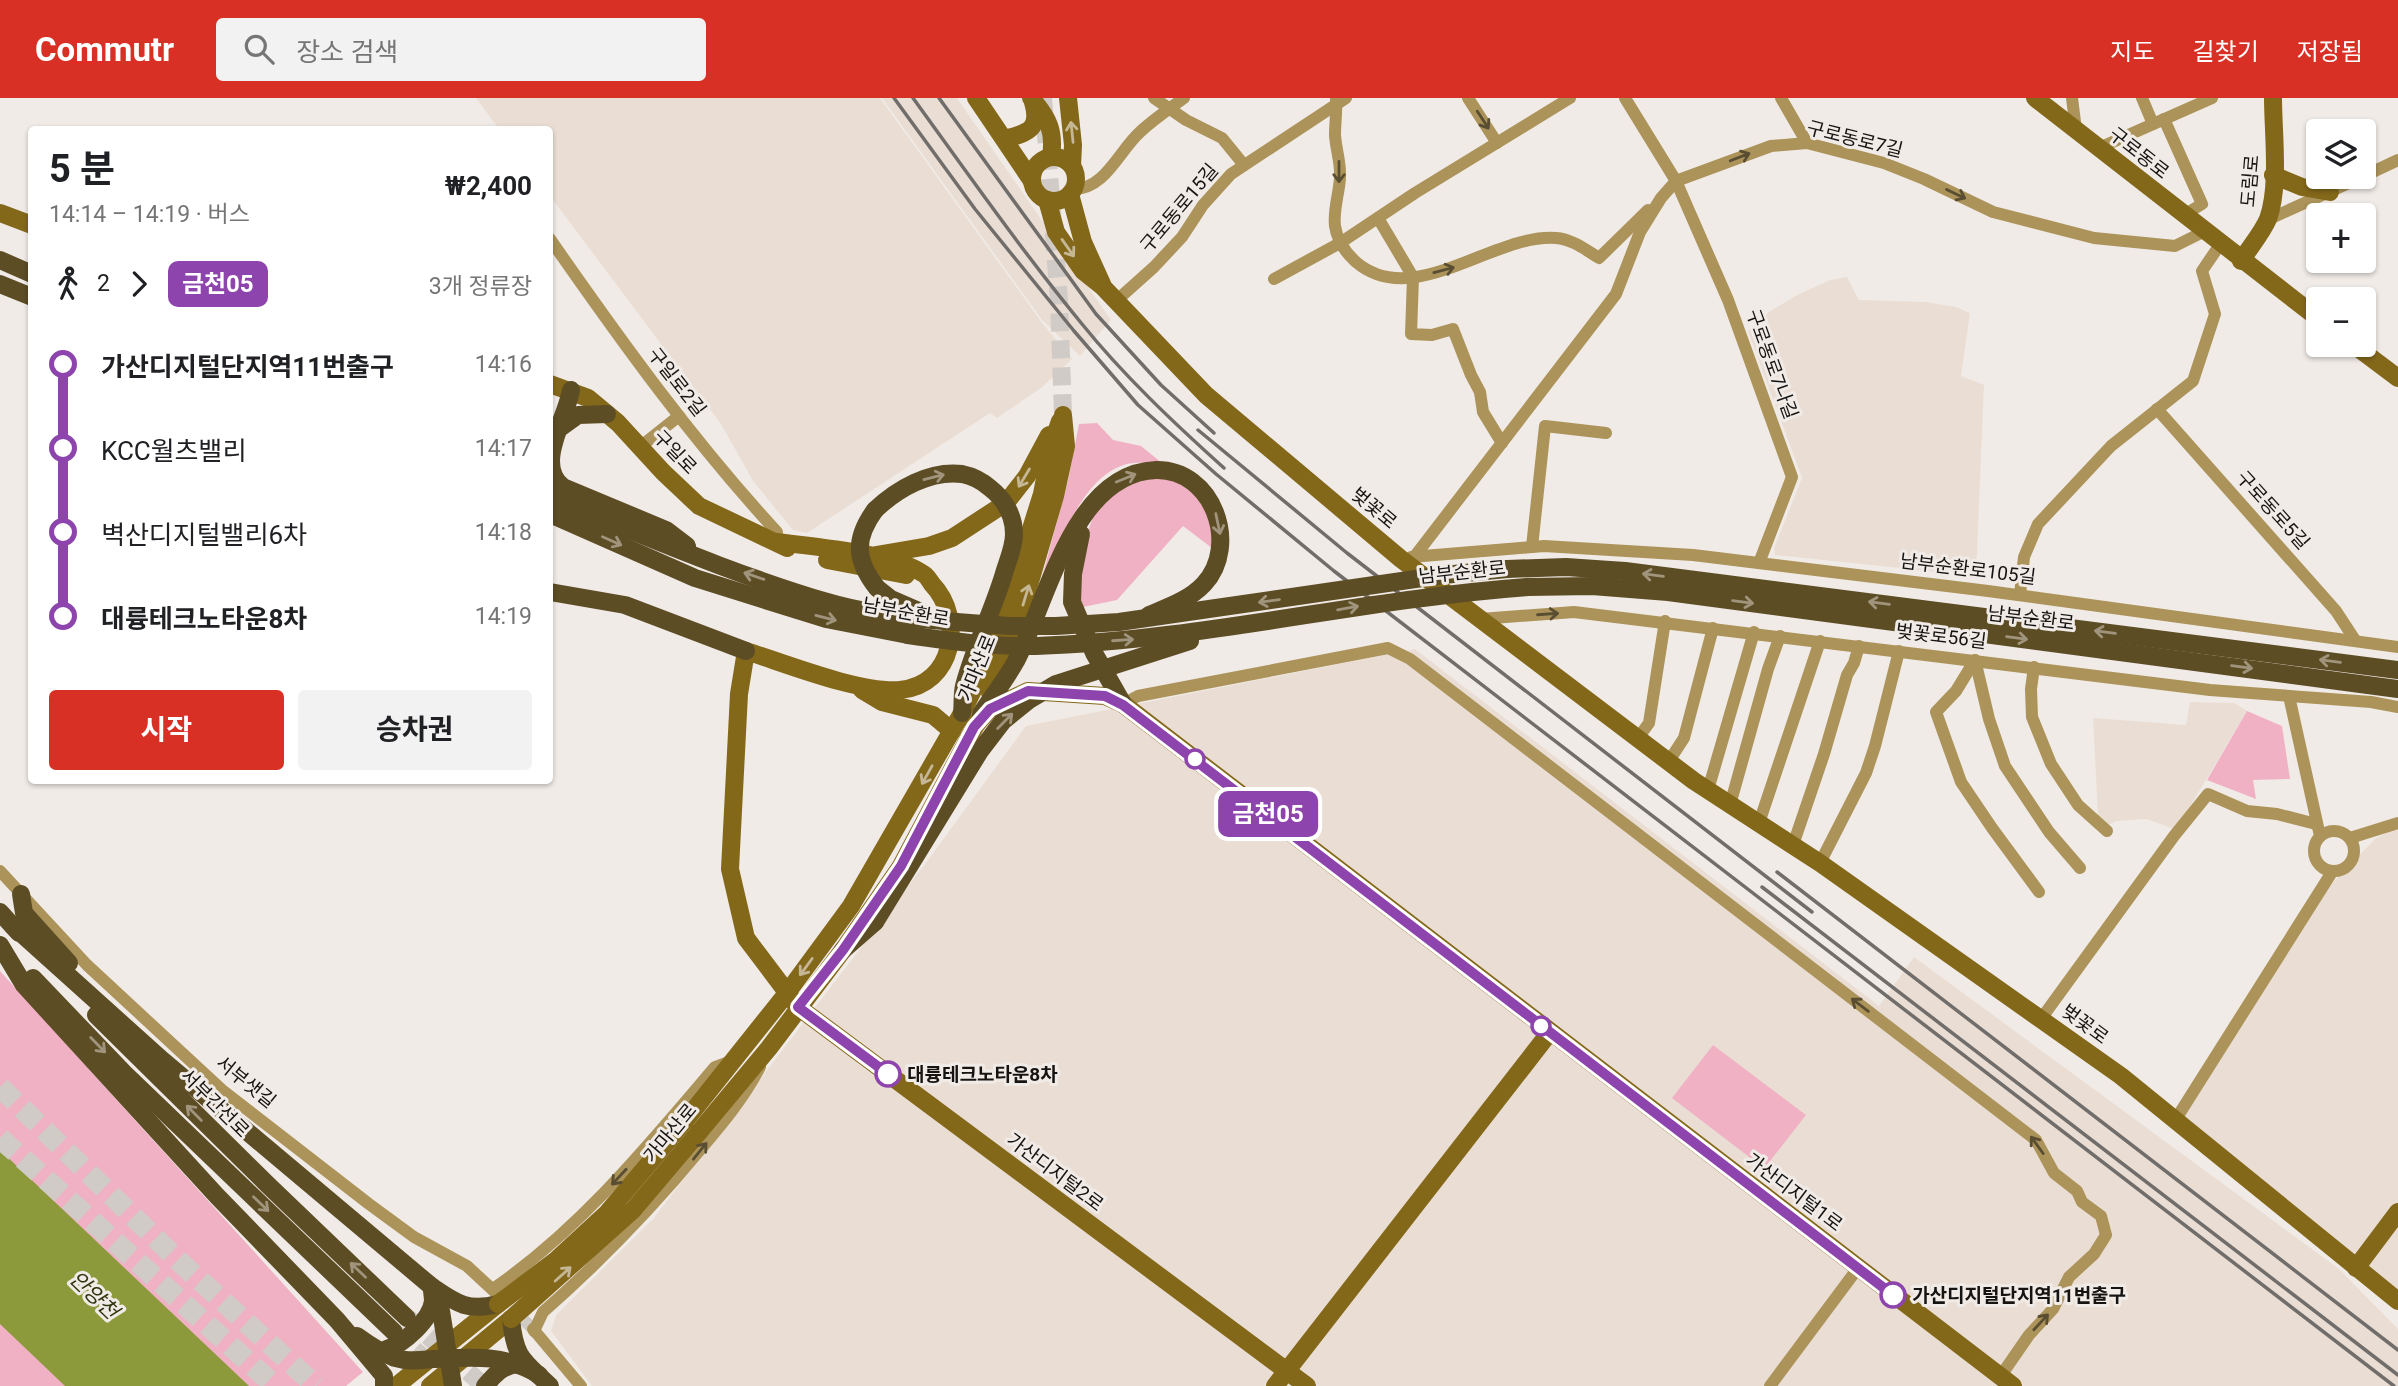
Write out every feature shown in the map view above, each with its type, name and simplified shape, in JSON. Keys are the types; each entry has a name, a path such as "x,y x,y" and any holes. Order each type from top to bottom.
{"main road":[{"path":"976,98 1003,134 1037,193 1047,200 1059,201 1072,192 1077,181 1072,166 1073,145 1068,98"},
{"path":"1003,134 1028,131 1036,123 1033,98"},
{"path":"1033,98 1045,103 1060,98"},
{"path":"1032,181 1033,170 1048,157 1054,140 1050,127 1033,98"},
{"name":"구로동로","path":"2035,98 2306,309"},
{"name":"도림로","path":"2241,261 2267,220 2273,175 2273,98"},
{"path":"1003,134 1036,157 1063,158 1072,166"},
{"path":"2273,175 2302,187 2330,192"},
{"name":"벚꽃로","path":"1072,192 1083,242 1104,287"},
{"name":"벚꽃로","path":"1047,200 1056,232 1083,271 1104,287 1206,396 1408,557 1480,620 1707,790 1820,863 2041,1019 2176,1119 2202,1144 2398,1301"},
{"path":"0,213 28,224"},
{"path":"0,260 28,272"},
{"path":"0,284 28,295"},
{"path":"2370,357 2398,378"},
{"name":"구일로","path":"553,385 588,398 699,506 793,552 930,582"},
{"path":"555,424 559,402 571,390"},
{"path":"555,424 579,415 607,414"},
{"path":"870,556 929,546 952,538 1004,504 1027,477 1042,444 1063,415"},
{"name":"가마산로","path":"430,1386 495,1295 555,1261 607,1213 769,1048 792,1000 851,906 952,732 985,665 1042,494 1051,447 1063,415"},
{"name":"가마산로","path":"388,1383 449,1363 511,1319 633,1210 692,1127 734,1060 843,950 901,866 977,721 1017,623 1055,496 1066,446 1063,415"},
{"path":"977,721 1016,661 1059,563 1086,510 1111,485 1132,475 1158,470 1177,473 1196,485 1216,513 1221,543 1218,561 1203,585 1192,594 1139,619"},
{"path":"913,621 877,588 863,568 859,548 864,528 875,510 908,486 931,477 954,474 983,482 1000,496 1009,511 1013,526 1013,544 1000,589 963,688 962,713"},
{"path":"553,477 563,487 666,530 704,559"},
{"name":"남부순환로","path":"553,499 704,559 829,602 913,621 957,642 1034,646 1179,635 1380,602 1528,587 1592,586 1668,592 2398,689"},
{"path":"1086,510 1076,557 1072,602 1094,653 1123,705"},
{"name":"남부순환로","path":"553,516 695,578 826,619 1056,626 1139,619 1443,575 1507,569 1566,568 1625,571 2398,670"},
{"path":"553,593 625,605 746,652 853,684 889,690 910,688 927,679 943,663 949,651 952,623 946,602 925,574 870,556 777,542"},
{"path":"843,950 875,922 980,751 1003,721 1029,700 1056,684 1224,629"},
{"path":"746,652 739,694 730,869 746,938 792,1000"},
{"path":"853,684 882,702 933,715 952,732"},
{"path":"977,721 990,709 1028,691 1105,696 1123,705"},
{"name":"가산디지털1로","path":"1123,705 2006,1381"},
{"path":"21,894 24,913 133,1034"},
{"path":"6,919 133,1034 431,1286 454,1302 473,1308 495,1295"},
{"name":"서부간선로","path":"6,919 61,981 407,1318"},
{"path":"0,944 24,985 76,1044 216,1196 337,1320 388,1383"},
{"name":"서부간선로","path":"0,944 124,1073 394,1332"},
{"name":"가산디지털2로","path":"792,1000 1307,1386"},
{"path":"1275,1386 1550,1032"},
{"path":"2356,1268 2398,1212"},
{"path":"378,1349 390,1349 400,1343 427,1317 433,1302 431,1286"},
{"path":"431,1286 440,1311 449,1363"},
{"path":"511,1319 515,1348 545,1381"},
{"path":"337,1320 378,1349 397,1358 449,1363 499,1359 519,1364 545,1381"},
{"path":"485,1386 502,1368 509,1364 519,1364"}],"street":[{"path":"1154,98 1168,109 1222,138 1244,165"},
{"path":"1072,192 1085,189 1098,180 1137,134 1184,98"},
{"path":"1468,98 1497,142"},
{"path":"1274,279 1340,243 1570,98"},
{"name":"구로동로7나길","path":"1625,98 1676,181 1728,300 1792,477 1759,563"},
{"path":"2072,98 2076,130"},
{"path":"2142,98 2159,122"},
{"path":"2099,148 2212,98"},
{"path":"1784,99 1807,143"},
{"path":"1340,100 1336,140 1340,180 1335,227 1340,243 1350,257 1363,268 1380,275 1413,277 1448,269 1514,244 1541,238 1558,238 1578,245 1600,258 1661,198"},
{"name":"구로동로15길","path":"1116,301 1182,237 1203,205 1231,174 1340,100"},
{"name":"구로동로","path":"2159,122 2202,204 2183,215"},
{"name":"구로동로7길","path":"1408,557 1502,443 1616,294 1640,232 1661,198 1676,181 1771,145 1807,143 1884,163 1924,178 1993,212 2094,238 2175,246 2205,231"},
{"path":"2376,170 2398,160"},
{"path":"2267,220 2336,189"},
{"path":"1378,218 1413,277 1411,334 1432,335 1453,329 1480,392 1483,412 1502,443"},
{"name":"구일로2길","path":"553,243 630,353 728,480 777,532 777,542"},
{"path":"2020,595 2024,557 2038,524 2112,446 2193,381 2215,314 2202,271 2221,243"},
{"name":"구로동로5길","path":"2157,410 2336,611 2355,640"},
{"path":"640,447 679,416"},
{"path":"1532,547 1545,426 1606,433"},
{"name":"남부순환로105길","path":"1408,557 1544,545 1693,555 2020,595 2398,647"},
{"name":"벚꽃로56길","path":"1480,620 1574,612 1755,632 2210,690 2371,702 2398,707"},
{"path":"1638,738 1649,723 1665,621"},
{"path":"1669,761 1684,738 1713,628"},
{"path":"1707,790 1755,632"},
{"path":"1730,804 1780,636"},
{"path":"1759,823 1820,641"},
{"path":"1793,845 1847,675 1859,646"},
{"path":"1123,705 1138,696 1388,648 1410,659 2036,1140 2054,1173 2077,1191 2082,1202 2101,1216 2106,1235 2094,1254 2069,1277 2053,1309 2029,1335 2006,1381"},
{"path":"1820,863 1866,773 1899,651"},
{"path":"1975,660 2004,766 2049,832 2080,868"},
{"path":"1975,660 1956,691 1936,712 1961,782 2039,892"},
{"path":"2034,667 2031,689 2032,717 2051,764 2078,806 2108,831"},
{"path":"2041,1019 2208,793 2247,811 2277,814 2318,830 2325,832 2339,831 2350,838 2354,847 2353,859 2344,869 2332,872 2319,866 2316,861 2314,848 2318,830 2289,696"},
{"path":"2350,838 2398,823"},
{"name":"서부샛길","path":"0,871 87,965 222,1090 414,1237 467,1266 495,1295"},
{"path":"2176,1119 2332,872"},
{"path":"581,1386 533,1330 543,1312 656,1203 727,1117 751,1084 769,1048"},
{"path":"495,1295 590,1208 715,1067 734,1060"},
{"path":"1770,1386 1858,1268"}],"shaded area":[{"path":"476,98 880,98 1043,324 1072,359 1041,388 997,418 990,413 807,533 793,530 753,481 721,424 553,200 553,126 497,126"},
{"path":"882,98 957,98 1111,320 1080,356 1042,320"},
{"path":"1847,277 1859,300 1925,302 1956,307 1970,313 1961,376 1984,385 1976,576 1775,555 1774,548 1802,478 1748,331 1769,312 1797,295 1830,280"},
{"path":"1097,423 1113,440 1141,446 1162,463 1124,465 1108,473 1095,485 1071,519 1038,592 1068,481 1079,424"},
{"path":"1156,477 1177,482 1194,492 1212,523 1212,548 1183,526 1117,600 1078,608 1078,568 1097,507 1121,487"},
{"path":"1415,649 1879,1006 1914,957 2339,1269 2398,1329 2398,1386 592,1386 551,1331 556,1315 653,1219 928,860 1026,726"},
{"path":"2190,702 2234,703 2247,711 2176,830 2147,819 2116,821 2106,826 2098,816 2093,718 2186,725"},
{"path":"2247,711 2282,726 2290,779 2253,780 2256,799 2207,780"},
{"path":"2398,826 2398,1296 2176,1119 2313,903 2375,839"},
{"path":"0,971 363,1372 346,1386 0,1386"},
{"path":"1713,1045 1806,1115 1767,1165 1757,1163 1672,1098"}],"water":[{"name":"안양천","path":"0,1150 249,1386 65,1386 0,1324"}],"tunnel":[{"path":"1043,98 1059,300 1063,415"},
{"path":"0,1087 182,1264 316,1386"},
{"path":"0,1138 275,1386"},
{"path":"498,1295 533,1329"},
{"path":"408,1318 484,1386"},
{"path":"394,1332 434,1367"}],"railway":[{"path":"894,98 975,209 1074,331 1138,405 1216,474 1334,571 2394,1386"},
{"path":"913,98 1017,240 1098,343 1150,399 1224,468"},
{"path":"939,98 1096,314 1161,385 1214,433"},
{"path":"1198,430 1347,553 1812,912"},
{"path":"1777,872 2398,1350"},
{"path":"1762,887 2398,1375"}],"bus line":[{"name":"금천05","path":"888,1074 798,1007 843,950 901,866 974,727 990,709 1028,691 1105,696 1123,705 1239,791 1893,1295"}],"place":[{"name":"대륭테크노타운8차","path":"888,1074"},
{"name":"가산디지털단지역11번출구","path":"1893,1295"}]}
